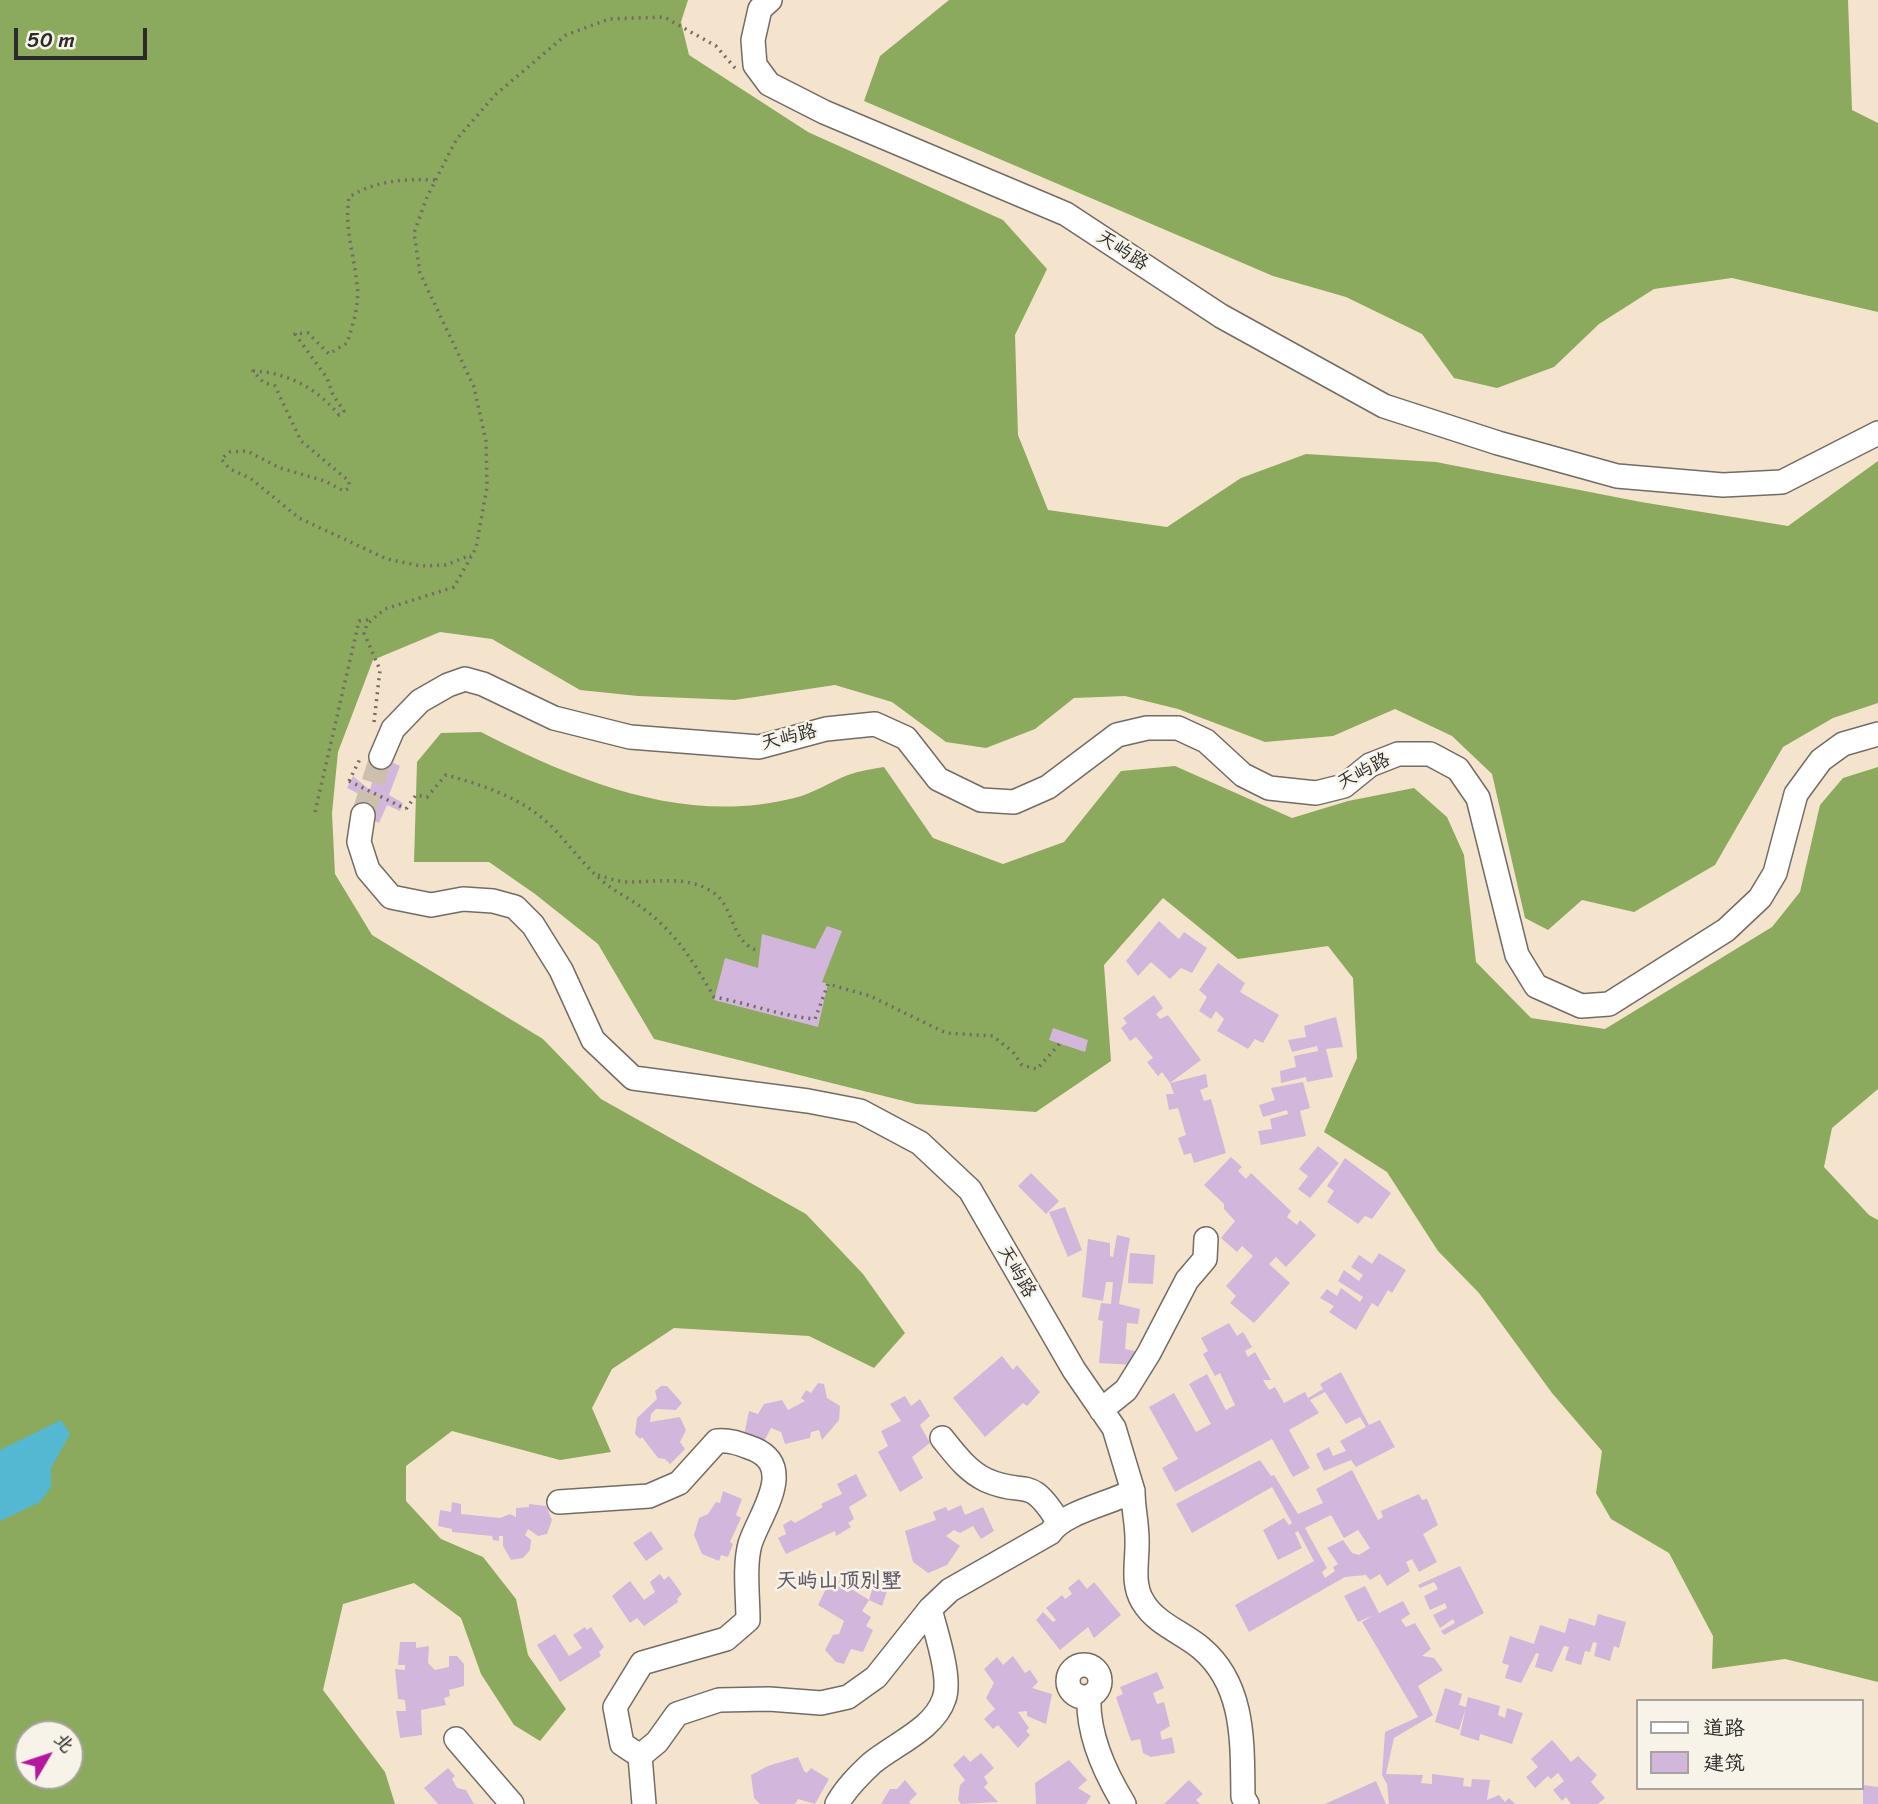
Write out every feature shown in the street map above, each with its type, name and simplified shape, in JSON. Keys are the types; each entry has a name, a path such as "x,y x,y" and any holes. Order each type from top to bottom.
{"street":[{"path":"755,65 753,40 760,9 770,0"},
{"name":"天屿路","path":"755,65 769,84 824,112 1066,214 1221,316 1384,406 1498,443 1617,476 1724,485 1782,482 1878,433"},
{"name":"天屿路","path":"371,756 420,701 465,679 483,684 554,718 630,737 760,747 826,729 875,724 906,738 938,779 981,800 1014,802 1048,787 1117,735 1147,728 1178,728 1206,741 1242,775 1269,788 1316,793 1344,786 1370,765 1398,754 1430,754 1458,769 1478,798 1517,955 1536,986 1581,1006 1609,1004 1726,930 1760,898 1775,873 1796,794 1821,760 1843,744 1878,734"},
{"name":"天屿路","path":"363,815 359,842 368,870 391,897 431,905 463,899 493,901 515,907 533,925 561,970 593,1040 633,1078 808,1101 860,1111 920,1143 970,1190 1074,1370 1114,1428 1133,1491 1137,1539 1135,1580 1142,1602 1158,1620 1202,1649 1220,1669 1235,1699 1240,1723 1243,1797 1247,1804"},
{"path":"1101,1410 1126,1390 1149,1353 1187,1280 1205,1259 1206,1239"},
{"path":"942,1438 965,1466 986,1480 1028,1487 1044,1498 1058,1521"},
{"path":"559,1502 649,1496 678,1483 718,1441 732,1440 760,1452 773,1466 775,1484 750,1546 748,1620 726,1639 642,1663 615,1707 622,1744 640,1756"},
{"path":"640,1756 657,1742 677,1714 719,1700 769,1699 821,1703 848,1697 876,1677 930,1609 950,1590 1049,1533 1058,1521 1111,1503 1133,1491"},
{"path":"837,1804 847,1786 930,1721 944,1699 946,1684 930,1609"},
{"path":"1089,1696 1094,1737 1103,1764 1124,1804"},
{"path":"456,1740 512,1804"},
{"path":"640,1756 644,1804"}],"path":[{"path":"373,728 380,670 364,633 367,624 385,609 454,587 476,548 487,487 486,441 474,387 420,273 414,233 435,180 456,139 495,95 566,35 609,19 664,17 716,46 733,69 755,65"},
{"path":"435,180 401,179 370,185 349,197 346,217 358,286 357,303 347,343 329,354 308,333 295,334 327,378 333,395 344,411 339,415 313,391 280,374 253,372 263,382 275,386 302,441 349,481 349,488 344,491 325,481 280,468 247,451 230,452 221,459 230,469 250,478 299,519 387,559 421,566 446,565 472,555"},
{"path":"315,812 359,621 373,619"},
{"path":"371,756 349,781 406,809 416,794 427,797 446,775 509,797 549,824 596,875 617,893 644,909 687,949 714,997 751,1004 786,1016 815,1019 828,984 870,996 946,1033 993,1036 1013,1052 1022,1065 1037,1069 1061,1042"},
{"path":"596,875 628,883 657,879 686,882 715,894 745,944 760,951"}],"green space":[{"path":"0,0 688,0 681,22 689,55 808,132 1003,220 1047,269 1015,335 1018,435 1048,510 1167,527 1241,478 1306,454 1436,462 1641,502 1788,526 1878,461 1878,703 1833,718 1783,747 1715,865 1634,912 1582,900 1548,930 1525,918 1492,774 1452,736 1395,709 1333,736 1265,742 1178,709 1125,696 1074,698 1035,729 986,748 946,742 892,702 835,685 735,700 638,696 580,690 492,639 440,632 373,660 338,752 332,813 335,874 372,935 543,1039 601,1099 806,1214 863,1274 905,1333 874,1368 809,1336 674,1328 612,1369 592,1408 611,1452 560,1460 452,1431 406,1466 406,1501 441,1539 483,1557 516,1599 528,1655 566,1709 540,1741 514,1725 481,1674 461,1618 414,1583 343,1604 323,1690 385,1772 395,1804 0,1804"},
{"path":"949,0 1848,0 1852,110 1878,123 1878,312 1732,278 1654,289 1599,324 1554,367 1497,388 1454,378 1422,334 1346,297 1273,276 864,101 880,56"},
{"path":"481,732 593,782 673,802 713,806 753,805 794,798 848,775 884,767 933,838 1003,864 1064,842 1121,771 1175,766 1292,818 1348,801 1414,788 1447,817 1464,855 1476,962 1531,1018 1605,1029 1772,927 1800,892 1820,805 1843,778 1878,767 1878,1089 1832,1128 1824,1167 1869,1215 1878,1220 1878,1682 1785,1659 1712,1669 1713,1636 1669,1553 1611,1519 1596,1493 1602,1451 1552,1393 1479,1293 1438,1251 1387,1172 1324,1132 1357,1058 1353,978 1328,946 1238,959 1163,898 1104,965 1111,1061 1036,1112 916,1104 654,1039 598,944 535,894 489,862 414,862 417,762 441,733"}],"water":[{"path":"61,1420 70,1434 51,1468 51,1487 40,1502 0,1521 0,1450"}],"building":[{"path":"379,756 400,766 389,795 403,803 400,811 387,805 379,823 353,811 361,795 347,788 353,776 370,790"},
{"path":"1159,921 1179,939 1184,932 1207,948 1192,973 1181,968 1170,979 1151,962 1138,976 1126,961"},
{"path":"827,926 842,931 822,982 828,984 818,1027 714,1000 725,958 758,968 762,934 815,949"},
{"path":"1218,963 1245,983 1240,992 1279,1015 1263,1043 1255,1039 1248,1049 1217,1031 1224,1019 1216,1011 1211,1019 1199,1011 1207,997 1199,990"},
{"path":"1154,995 1163,1008 1156,1014 1160,1019 1168,1015 1201,1060 1170,1083 1162,1072 1158,1076 1147,1062 1153,1058 1136,1037 1130,1041 1121,1028 1127,1023 1123,1018"},
{"path":"1336,1017 1343,1047 1326,1049 1333,1077 1307,1082 1306,1077 1281,1083 1280,1071 1296,1067 1294,1056 1318,1051 1317,1046 1292,1052 1288,1040 1306,1037 1304,1026"},
{"path":"1053,1028 1088,1040 1085,1052 1049,1040"},
{"path":"1206,1074 1208,1087 1200,1090 1204,1101 1211,1099 1226,1153 1194,1163 1191,1153 1184,1155 1178,1138 1186,1135 1178,1108 1169,1110 1166,1094 1174,1094 1170,1083"},
{"path":"1303,1082 1310,1108 1300,1111 1306,1136 1261,1145 1258,1131 1272,1129 1270,1119 1288,1114 1287,1110 1263,1117 1259,1105 1275,1100 1271,1088"},
{"path":"1318,1146 1339,1163 1310,1198 1298,1189 1308,1176 1299,1169"},
{"path":"1231,1157 1242,1167 1238,1171 1246,1179 1251,1173 1291,1211 1287,1217 1297,1225 1300,1220 1316,1235 1286,1267 1276,1257 1269,1264 1290,1283 1254,1323 1230,1303 1236,1296 1226,1286 1253,1256 1242,1246 1237,1252 1221,1238 1235,1221 1224,1209 1224,1204 1204,1185"},
{"path":"1345,1158 1391,1193 1372,1219 1365,1216 1358,1224 1327,1202 1334,1191 1327,1186"},
{"path":"1031,1173 1059,1201 1046,1214 1018,1186"},
{"path":"1065,1207 1082,1250 1068,1257 1049,1212"},
{"path":"1117,1235 1130,1238 1119,1304 1140,1309 1138,1324 1127,1323 1125,1349 1135,1351 1133,1365 1099,1363 1103,1321 1098,1320 1101,1303 1111,1304 1113,1282 1106,1282 1103,1301 1082,1297 1088,1239 1110,1243 1110,1256 1113,1257"},
{"path":"1130,1253 1155,1255 1153,1284 1128,1283"},
{"path":"1379,1253 1406,1270 1392,1293 1388,1290 1378,1307 1372,1303 1356,1330 1329,1312 1334,1306 1320,1298 1327,1289 1337,1296 1341,1288 1360,1302 1363,1297 1338,1281 1344,1270 1359,1281 1363,1275 1351,1267 1359,1255 1372,1264"},
{"path":"1229,1323 1237,1336 1243,1332 1252,1347 1245,1351 1248,1357 1255,1352 1271,1380 1263,1380 1269,1390 1275,1387 1284,1403 1305,1392 1308,1398 1323,1389 1320,1384 1341,1372 1369,1425 1380,1420 1395,1447 1356,1467 1351,1460 1324,1471 1316,1454 1329,1447 1333,1456 1346,1451 1340,1441 1366,1427 1360,1417 1346,1424 1325,1392 1310,1400 1319,1413 1289,1430 1310,1468 1293,1477 1272,1439 1175,1492 1162,1468 1178,1459 1149,1407 1174,1393 1196,1432 1211,1424 1189,1384 1207,1374 1226,1410 1235,1405 1220,1373 1215,1376 1203,1354 1208,1351 1201,1338"},
{"path":"1002,1356 1013,1370 1017,1365 1040,1392 1027,1406 1023,1403 985,1437 953,1398"},
{"path":"818,1383 824,1384 827,1398 840,1406 839,1420 822,1440 819,1430 811,1432 810,1438 785,1444 781,1432 771,1428 762,1445 744,1435 749,1411 758,1414 764,1404 782,1400 788,1410 805,1401 801,1398 806,1390 811,1393"},
{"path":"661,1386 667,1386 682,1403 676,1410 656,1409 651,1414 650,1422 680,1417 686,1430 680,1442 685,1449 670,1464 665,1459 658,1458 642,1437 640,1439 635,1434 637,1418 657,1399 655,1391"},
{"path":"905,1396 911,1406 920,1399 930,1416 920,1425 930,1443 912,1457 923,1478 900,1492 878,1452 888,1446 881,1431 901,1421 890,1404"},
{"path":"1260,1460 1271,1476 1274,1475 1298,1514 1323,1503 1316,1489 1352,1470 1378,1520 1383,1517 1381,1511 1419,1494 1422,1500 1427,1499 1438,1525 1423,1534 1437,1562 1419,1572 1412,1559 1406,1562 1410,1571 1387,1586 1380,1574 1370,1580 1366,1575 1345,1577 1249,1632 1235,1605 1314,1561 1298,1531 1295,1533 1302,1548 1278,1560 1263,1530 1284,1518 1289,1525 1292,1523 1272,1487 1192,1533 1176,1504","holes":["1331,1515 1344,1538 1358,1530 1370,1548 1359,1555 1352,1553 1343,1540 1327,1548 1338,1564 1333,1567 1335,1571 1325,1578 1322,1572 1327,1568 1305,1528"]},
{"path":"856,1474 867,1496 849,1507 854,1519 848,1523 851,1527 836,1536 835,1531 786,1554 778,1538 786,1534 783,1525 791,1520 795,1523 823,1507 821,1504 842,1494 837,1484"},
{"path":"723,1491 742,1499 736,1515 741,1518 730,1542 733,1544 728,1557 721,1555 719,1561 702,1554 694,1535 699,1518 708,1514 716,1502 720,1503"},
{"path":"452,1502 461,1504 461,1514 500,1518 510,1514 516,1517 516,1508 529,1507 529,1504 546,1506 552,1520 547,1534 538,1536 528,1529 525,1535 531,1540 530,1550 523,1558 511,1560 503,1546 503,1536 499,1536 499,1541 493,1540 492,1536 452,1532 452,1529 438,1526 440,1510 451,1512"},
{"path":"961,1505 965,1515 983,1507 994,1531 981,1539 973,1526 960,1533 954,1530 946,1536 960,1546 947,1565 928,1573 913,1562 905,1531 936,1520 933,1512 946,1507 948,1511"},
{"path":"651,1531 663,1549 646,1561 633,1543"},
{"path":"1460,1566 1484,1613 1444,1635 1441,1631 1455,1623 1453,1619 1440,1628 1433,1615 1447,1608 1445,1603 1430,1610 1424,1596 1438,1589 1434,1582 1420,1588 1418,1585"},
{"path":"660,1574 664,1580 669,1576 682,1594 677,1599 678,1602 644,1626 637,1618 630,1623 612,1596 630,1581 644,1600 655,1592 650,1582"},
{"path":"832,1577 869,1600 862,1611 871,1617 866,1626 873,1630 863,1652 851,1649 844,1664 836,1662 825,1650 833,1635 839,1634 844,1621 818,1605"},
{"path":"1079,1579 1087,1589 1094,1582 1121,1615 1094,1638 1088,1627 1060,1650 1036,1620 1043,1612 1053,1622 1056,1620 1046,1608 1062,1595 1065,1599 1072,1594 1068,1588"},
{"path":"874,1583 888,1588 882,1606 869,1600"},
{"path":"1365,1586 1379,1613 1403,1601 1410,1614 1401,1620 1406,1627 1415,1623 1431,1649 1422,1656 1434,1658 1443,1670 1418,1686 1433,1715 1394,1738 1386,1774 1423,1775 1421,1783 1432,1784 1432,1774 1464,1778 1463,1786 1471,1787 1472,1779 1490,1780 1487,1800 1499,1795 1505,1802 1509,1798 1515,1804 1389,1804 1387,1784 1382,1775 1385,1732 1418,1717 1362,1622 1374,1615 1358,1622 1344,1596"},
{"path":"1598,1614 1626,1622 1619,1648 1614,1646 1610,1661 1594,1656 1597,1643 1593,1642 1590,1652 1585,1651 1581,1665 1565,1660 1569,1647 1564,1646 1552,1672 1535,1667 1539,1654 1536,1653 1521,1683 1505,1678 1509,1665 1502,1663 1510,1636 1534,1644 1540,1625 1565,1633 1569,1618 1595,1626"},
{"path":"585,1627 587,1630 591,1627 604,1647 599,1652 601,1656 560,1682 537,1645 555,1634 569,1656 582,1648 573,1635"},
{"path":"400,1642 416,1642 416,1648 429,1646 428,1663 435,1670 449,1667 449,1656 457,1656 464,1664 464,1686 449,1690 450,1696 444,1698 446,1705 421,1710 422,1735 400,1738 396,1711 406,1711 405,1700 398,1699 395,1669 405,1670 405,1665 398,1665"},
{"path":"1013,1656 1025,1673 1030,1670 1038,1682 1032,1688 1052,1694 1046,1724 1027,1716 1027,1711 1018,1712 1029,1728 1026,1731 1030,1735 1018,1748 998,1725 993,1729 984,1719 995,1709 986,1698 994,1683 984,1669 997,1657 1003,1665"},
{"path":"1157,1672 1164,1688 1153,1693 1157,1704 1164,1702 1170,1726 1160,1732 1162,1740 1172,1737 1175,1753 1151,1757 1143,1753 1140,1739 1131,1741 1116,1697 1123,1694 1120,1687"},
{"path":"1445,1688 1462,1694 1459,1705 1466,1707 1459,1730 1435,1722"},
{"path":"1468,1697 1500,1706 1498,1715 1505,1718 1507,1708 1523,1713 1512,1744 1480,1734 1479,1741 1460,1735"},
{"path":"1552,1740 1571,1762 1578,1756 1597,1775 1591,1782 1605,1798 1598,1804 1571,1804 1566,1797 1562,1801 1553,1790 1564,1781 1558,1773 1551,1779 1548,1776 1535,1788 1526,1777 1538,1767 1531,1759"},
{"path":"981,1753 994,1768 984,1777 988,1783 984,1787 998,1802 961,1804 958,1800 960,1785 965,1780 953,1765 964,1755 970,1762"},
{"path":"798,1757 804,1771 807,1773 811,1768 829,1779 815,1804 798,1799 795,1804 760,1804 754,1798 751,1775 768,1766"},
{"path":"1069,1760 1087,1780 1078,1788 1091,1796 1086,1804 1036,1804 1035,1783"},
{"path":"448,1768 455,1776 452,1779 457,1788 466,1790 474,1804 438,1804 424,1788"},
{"path":"905,1780 917,1794 909,1802 911,1804 881,1804 890,1789 897,1789"},
{"path":"1189,1780 1203,1794 1196,1800 1200,1804 1164,1804"},
{"path":"1376,1781 1386,1804 1325,1804"},
{"path":"1864,1785 1878,1787 1878,1804 1863,1804"}],"tunnel":[{"path":"363,815 381,757"}],"district":[{"name":"天屿山顶别墅","path":"839,1582"}]}
